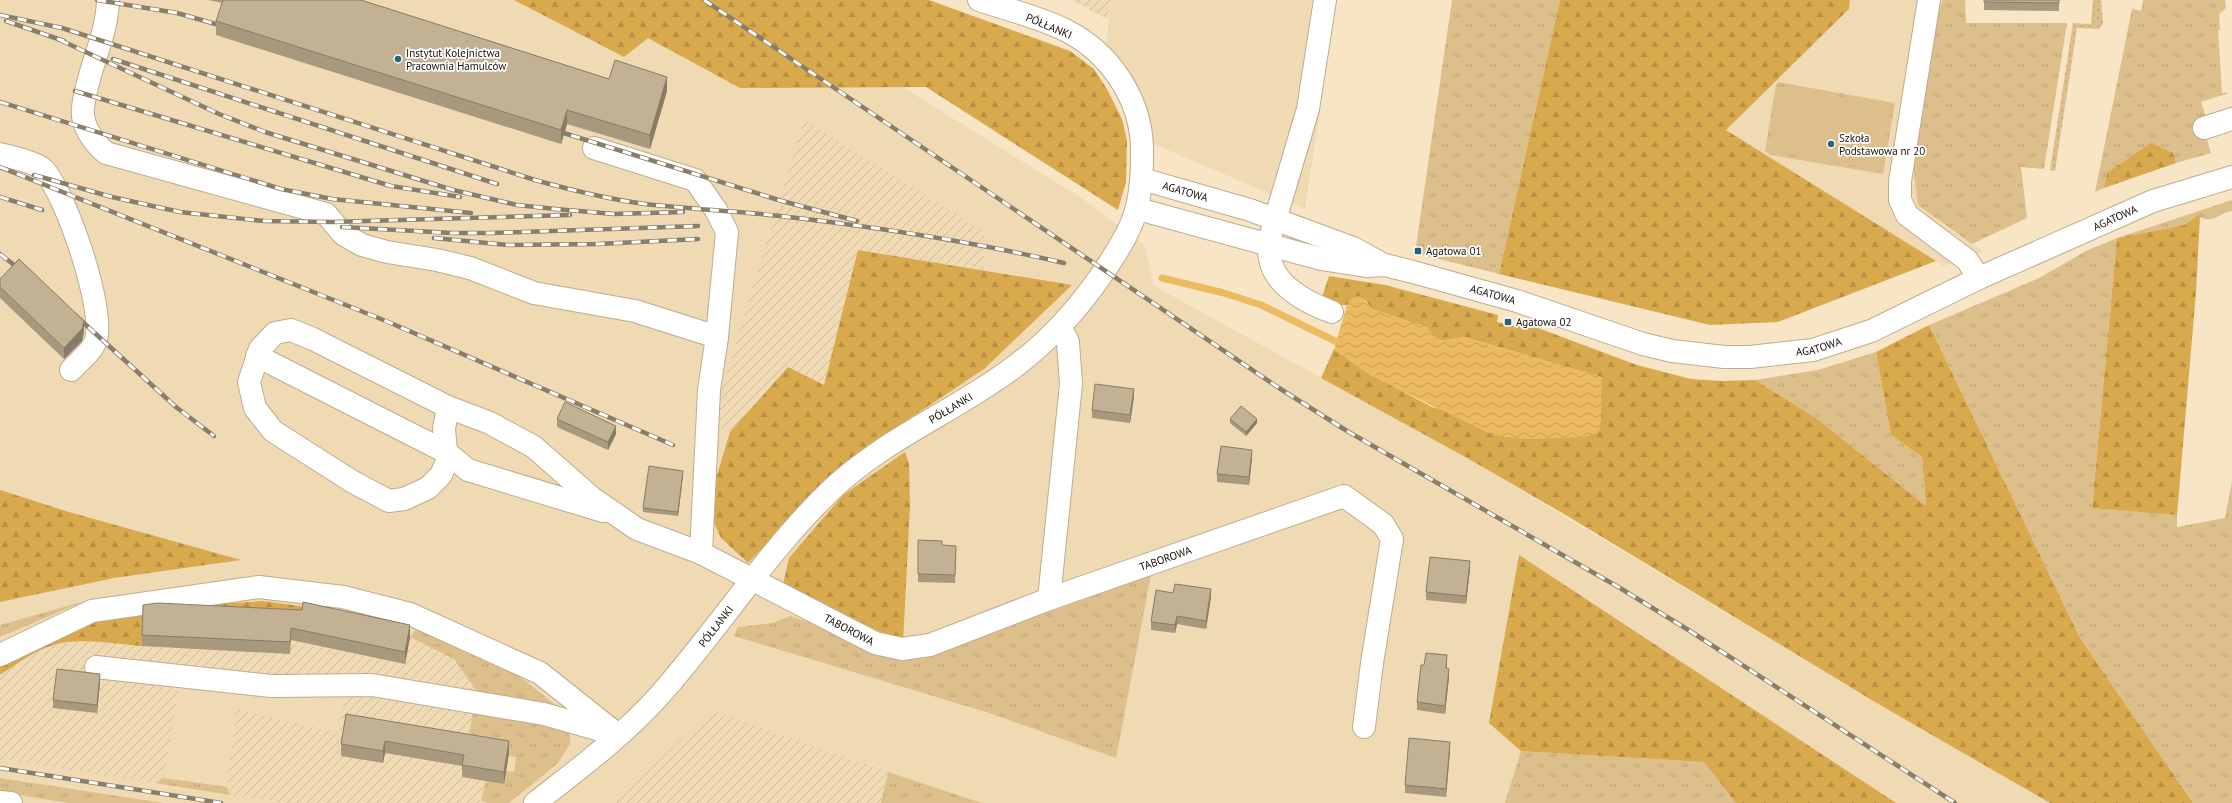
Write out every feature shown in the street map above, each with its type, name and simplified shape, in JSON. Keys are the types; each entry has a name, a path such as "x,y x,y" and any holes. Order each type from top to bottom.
{"street":[{"path":"108,0 107,20 82,109 90,135 98,146 106,152 326,214 343,234 362,245 387,252 470,268 534,293 635,311 718,337"},
{"name":"PÓŁŁANKI","path":"535,803 618,735 659,696 753,579 815,506 849,474 867,460 1006,374 1032,353 1060,327 1084,299 1128,233 1138,209 1142,179 1142,139 1133,103 1120,79 1105,59 1066,31 979,0"},
{"path":"1325,0 1308,109 1268,244 1271,263 1278,276 1294,292 1309,302 1332,312"},
{"path":"1929,0 1900,181 1900,200 1908,215 1967,260 1979,278"},
{"path":"2204,128 2232,119"},
{"path":"594,148 695,180 716,210 727,232 718,337 709,390 701,553"},
{"path":"0,154 42,168 58,191 72,220 95,305 98,329 95,342 70,370"},
{"name":"AGATOWA","path":"1142,179 1224,202 1276,220 1353,248 1385,265 1517,301 1643,344 1672,351 1724,357 1781,355 1813,350 1871,331 1979,278 2153,201 2232,177"},
{"name":"AGATOWA","path":"1138,209 1321,259 1366,266 1385,265"},
{"path":"1049,599 1071,384 1068,342 1060,327"},
{"name":"TABOROWA","path":"448,407 444,429 447,461 441,475 428,488 404,499 389,501 353,482 273,431 255,408 249,382 260,349 275,333 291,330 313,339 448,407 490,423 534,447 592,498 637,529 701,553 875,643 902,649 930,645 1049,599 1344,496 1383,524 1392,539 1372,663 1364,727"},
{"path":"257,356 446,452 468,470 619,516"},
{"path":"0,655 92,611 259,587 343,597 410,614 540,673 618,735"},
{"path":"96,667 272,686 372,685 544,714 618,735"},
{"path":"0,802 11,803"}],"shaded area":[{"path":"0,0 762,0 1083,199 1144,245 1154,286 1467,458 1880,705 2050,803 0,803"},
{"path":"1071,0 1111,0 1108,19 1077,3"},
{"path":"1111,0 1337,0 1305,209 1142,139 1105,59"},
{"name":"Szkoła Podstawowa nr 20","path":"1850,0 1943,0 1936,17 1943,225 1984,251 1943,266 1726,130 1849,9"},
{"path":"804,120 985,232 983,270 858,250 824,385 788,367 730,432 711,424"},
{"path":"292,621 298,642 404,664 410,637 454,659 478,693 467,746 486,781 479,803 283,803 230,795 227,787 236,709 339,733 344,698 180,682 164,778 155,783 0,759 0,675 29,656 54,644 89,641 142,646 290,653"},
{"path":"711,710 888,772 881,803 615,803"}],"green space":[{"path":"514,0 929,0 1070,51 1094,69 1107,89 1122,119 1127,141 1126,182 1118,210 926,87 740,88 648,38 624,57"},
{"path":"1452,0 1560,0 1499,274 1415,253"},
{"path":"1560,0 1850,0 1849,9 1726,130 1936,261 1778,322 1710,325 1499,274"},
{"path":"1943,0 1965,0 1966,23 2067,23 2044,169 2021,167 2027,218 1972,244 1918,205 1912,157 1936,17"},
{"path":"2093,0 2101,0 2103,24 2099,29 2077,28 2055,171 2050,170 2073,23 2091,24"},
{"path":"2143,0 2225,0 2226,8 2219,14 2220,30 2218,30 2222,93 2229,93 2201,102 2206,117 2201,120 2211,153 2176,163 2173,153 2107,173 2104,188 2095,192 2132,9 2141,11"},
{"path":"1778,82 1895,103 1883,174 1771,155 1765,151 1776,84"},
{"path":"1780,87 1891,105 1880,170 1769,151"},
{"path":"2151,143 2173,153 2176,163 2104,188 2107,173"},
{"path":"2232,200 2232,211 2216,218 2208,219 2197,216 2184,225 2117,238"},
{"path":"2197,216 2200,217 2196,292 2177,515 2092,508 2117,238 2184,225"},
{"path":"2117,238 2092,507 2177,515 2177,527 2225,518 2232,481 2232,803 2193,803 2080,638 1929,325 2039,278 2086,251"},
{"path":"858,250 1072,285 984,369 864,449 810,497 748,563 721,538 707,508 730,432 788,367 824,385"},
{"path":"1329,276 1385,285 1498,315 1497,322 1517,327 1519,321 1637,365 1691,379 1722,381 1755,380 1816,418 1926,506 1922,457 1891,435 1876,352 1929,325 2080,638 2193,803 2050,803 1880,705 1564,514 1467,458 1321,378 1334,349 1366,372 1432,407 1558,436 1584,437 1601,420 1601,377 1464,337 1448,340 1438,339 1434,337 1428,328 1372,309 1365,300 1350,301 1347,305 1340,305 1322,297"},
{"path":"1876,352 1891,435 1922,457 1926,506 1816,418 1755,380 1818,370"},
{"path":"905,452 909,464 910,506 903,643 844,614 782,589 789,558 843,495"},
{"path":"0,490 69,512 241,560 114,578 0,602"},
{"path":"1519,555 1896,803 1736,803 1704,762 1521,751 1489,723"},
{"path":"1151,575 1116,758 986,712 734,636 738,627 772,623 790,616 920,659"},
{"path":"85,601 0,637 0,625"},
{"path":"262,601 347,612 345,623 144,614 142,646 85,641 53,645 26,658 0,675 0,663 89,620 142,609"},
{"path":"417,628 509,668 558,707 507,700 478,693 454,659 410,637"},
{"path":"473,712 518,716 569,732 570,744 558,763 509,803 487,803 481,800 486,781 504,784 506,771 514,772 516,757 509,756 509,753 467,746"},
{"path":"1521,751 1704,762 1736,803 1505,803"},
{"path":"888,772 982,803 881,803"},
{"path":"0,778 164,803 69,803 0,792"},
{"path":"164,778 227,787 230,795 155,783"}],"water":[{"path":"1354,296 1360,296 1372,309 1428,328 1434,337 1438,339 1448,340 1464,337 1602,377 1601,420 1599,432 1584,437 1527,439 1495,436 1366,372 1334,349 1347,305"}],"building":[{"name":"Instytut Kolejnictwa Pracownia Hamulców","path":"223,0 361,0 609,79 615,60 667,77 650,135 567,110 561,130 216,21"},
{"path":"1984,0 2059,0 2059,3 1984,2"},
{"path":"19,259 84,321 82,329 64,348 0,287 0,279"},
{"path":"1095,384 1134,389 1130,415 1092,410"},
{"path":"565,402 616,426 608,442 557,419"},
{"path":"1241,406 1257,419 1246,432 1230,419"},
{"path":"1221,446 1252,450 1249,477 1217,474"},
{"path":"649,466 683,471 678,512 643,508"},
{"path":"918,540 942,541 942,545 956,546 955,575 918,574"},
{"path":"1430,557 1470,561 1466,596 1426,592"},
{"path":"1175,584 1211,589 1206,621 1177,616 1175,625 1151,622 1156,590 1173,593"},
{"path":"303,602 410,625 405,652 291,628 290,642 142,635 143,605 157,603 302,610"},
{"path":"1426,653 1447,655 1446,668 1449,669 1445,706 1417,702 1421,665 1424,665"},
{"path":"57,669 100,674 97,705 53,700"},
{"path":"346,714 509,741 504,772 462,765 464,755 385,741 383,751 341,744"},
{"path":"1409,738 1450,742 1446,789 1405,785"}],"waterway":[{"path":"1162,278 1224,293 1261,305 1335,341"}],"railway":[{"path":"97,0 177,13 226,27"},
{"path":"704,0 1279,388 1347,431 1620,588 1690,631 1955,803"},
{"path":"0,15 62,28 535,180 589,194 645,204 780,216 887,230 958,241 1064,263"},
{"path":"6,21 64,41"},
{"path":"60,40 219,114 265,132 453,190 517,205 555,209 614,214 683,212"},
{"path":"113,59 497,184"},
{"path":"75,91 391,186 460,197"},
{"path":"0,102 281,189 332,199 471,213"},
{"path":"554,130 782,201 857,221"},
{"path":"0,167 386,321 673,445"},
{"path":"34,175 112,197 180,212 264,221 333,222 570,215"},
{"path":"0,197 42,210"},
{"path":"342,227 452,233 491,233 698,226"},
{"path":"434,238 508,245 598,244 698,239"},
{"path":"0,254 23,272"},
{"path":"75,315 176,407 214,436"},
{"path":"0,768 221,803"}],"place":[{"name":"Instytut Kolejnictwa Pracownia Hamulców","path":"398,59"},
{"name":"Szkoła Podstawowa nr 20","path":"1831,144"},
{"name":"Agatowa 01","path":"1418,251"},
{"name":"Agatowa 02","path":"1508,322"}]}
